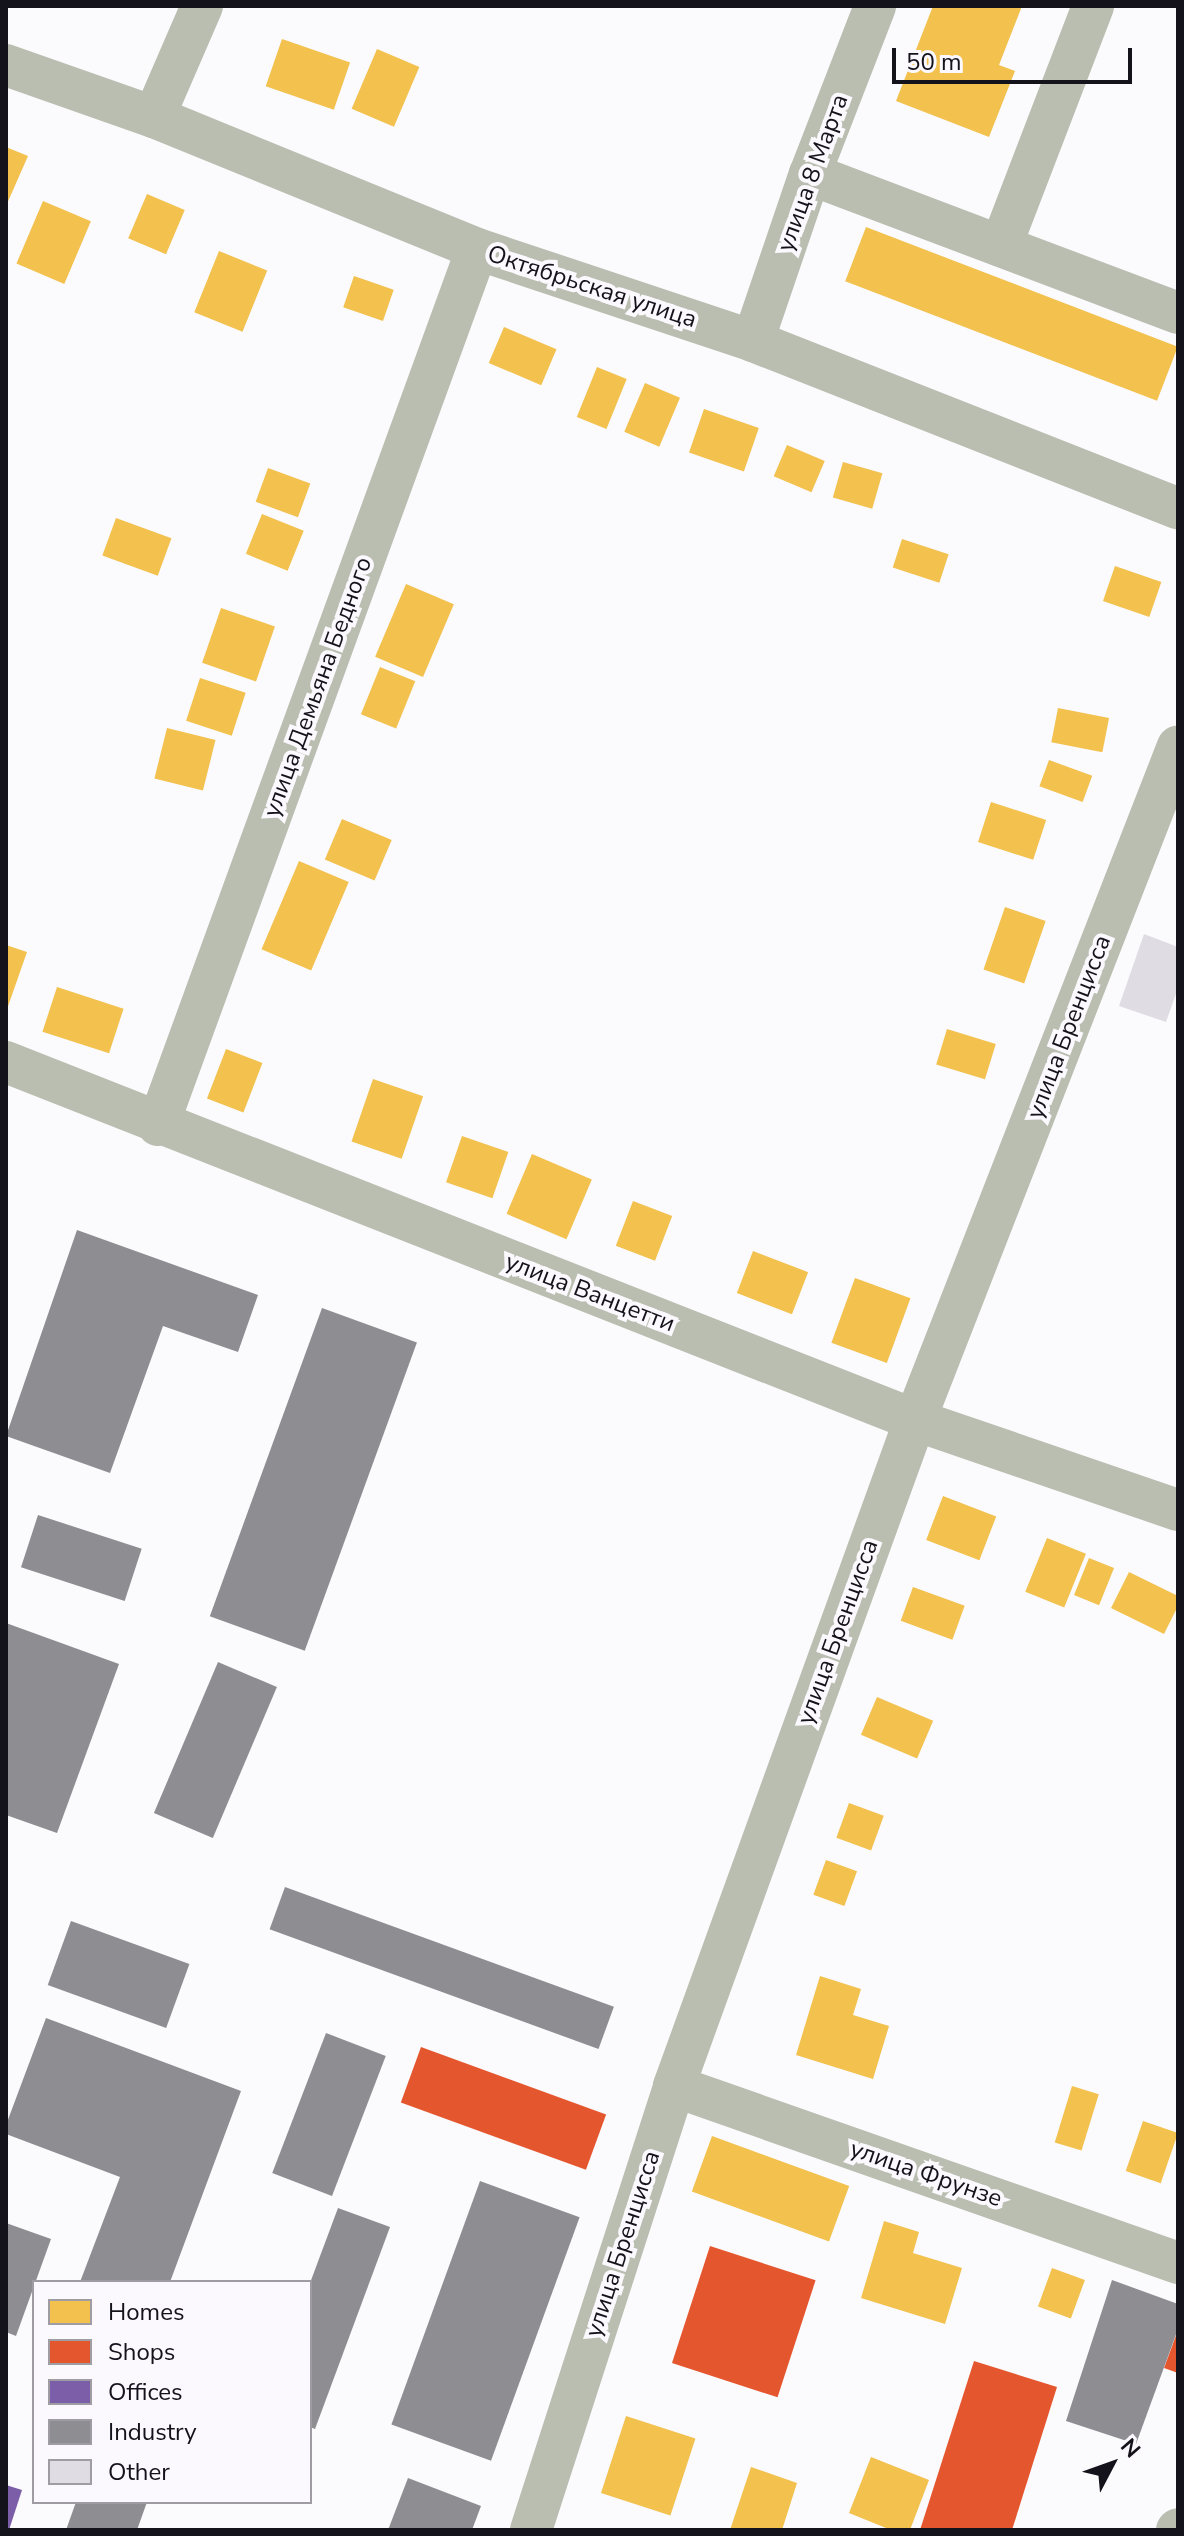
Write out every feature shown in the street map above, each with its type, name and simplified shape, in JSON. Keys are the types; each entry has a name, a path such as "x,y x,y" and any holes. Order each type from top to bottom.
{"street":[{"path":"154,117 202,6"},
{"name":"улица 8 Марта","path":"753,341 810,174 875,6"},
{"path":"1001,246 1093,6"},
{"name":"Октябрьская улица","path":"6,65 154,117 477,249 753,341 1178,508"},
{"path":"810,174 1178,313"},
{"name":"улица Демьяна Бедного","path":"158,1125 477,249"},
{"name":"улица Бренцисса","path":"531,2530 674,2086 915,1420 1178,746"},
{"name":"улица Ванцетти","path":"6,1062 158,1125 915,1420 1178,1510"},
{"name":"улица Фрунзе","path":"674,2086 1178,2263"}],"building: Homes":[{"path":"933,6 1022,6 999,65 1015,71 989,137 896,101"},
{"path":"282,39 350,62 334,110 266,86"},
{"path":"377,49 419,67 394,127 352,109"},
{"path":"6,147 28,156 6,206"},
{"path":"147,194 185,210 166,254 128,238"},
{"path":"43,201 91,221 64,284 16,264"},
{"path":"866,227 1178,347 1157,401 845,281"},
{"path":"219,251 267,270 242,332 194,312"},
{"path":"354,276 394,290 383,321 343,307"},
{"path":"504,327 556,349 541,385 489,363"},
{"path":"597,367 627,379 606,429 577,417"},
{"path":"645,383 680,398 659,447 624,432"},
{"path":"704,409 759,428 744,471 689,452"},
{"path":"787,445 825,461 811,492 774,476"},
{"path":"843,462 882,473 872,509 833,498"},
{"path":"268,468 310,483 298,517 256,502"},
{"path":"262,514 304,531 288,571 246,554"},
{"path":"116,518 171,538 158,576 102,556"},
{"path":"902,539 949,554 939,583 893,568"},
{"path":"1115,566 1161,582 1149,617 1103,601"},
{"path":"406,584 454,604 423,677 375,657"},
{"path":"221,608 275,627 256,681 202,663"},
{"path":"380,667 415,681 396,729 361,714"},
{"path":"200,678 246,693 232,736 186,721"},
{"path":"1058,708 1109,718 1102,752 1051,742"},
{"path":"167,728 216,740 203,791 154,778"},
{"path":"1049,760 1092,776 1083,802 1039,786"},
{"path":"991,802 1046,820 1033,860 978,842"},
{"path":"342,819 392,840 375,881 325,860"},
{"path":"299,861 349,882 311,970 261,949"},
{"path":"1005,907 1046,921 1024,983 984,969"},
{"path":"6,945 27,952 6,1012"},
{"path":"57,987 124,1009 109,1053 42,1032"},
{"path":"947,1029 996,1044 985,1079 936,1064"},
{"path":"226,1049 262,1063 243,1112 207,1098"},
{"path":"373,1079 423,1096 402,1159 352,1141"},
{"path":"462,1136 508,1152 492,1198 446,1182"},
{"path":"532,1154 592,1179 566,1239 507,1214"},
{"path":"633,1201 672,1216 655,1261 616,1246"},
{"path":"753,1251 808,1272 792,1314 737,1293"},
{"path":"855,1278 910,1298 887,1363 831,1343"},
{"path":"943,1496 996,1516 979,1560 926,1540"},
{"path":"1047,1538 1086,1554 1064,1608 1025,1592"},
{"path":"1089,1558 1114,1568 1099,1605 1074,1595"},
{"path":"1129,1572 1178,1596 1178,1606 1164,1634 1111,1608"},
{"path":"913,1587 965,1606 952,1640 901,1621"},
{"path":"877,1697 933,1721 917,1759 861,1735"},
{"path":"849,1803 884,1816 871,1850 836,1838"},
{"path":"826,1860 857,1871 844,1906 813,1895"},
{"path":"820,1976 861,1989 853,2015 889,2026 873,2079 796,2055"},
{"path":"1072,2086 1099,2094 1082,2151 1055,2142"},
{"path":"1143,2121 1178,2133 1161,2183 1126,2171"},
{"path":"712,2136 849,2186 829,2241 692,2191"},
{"path":"884,2221 919,2232 913,2253 962,2268 945,2324 861,2298"},
{"path":"1052,2268 1085,2280 1071,2318 1038,2307"},
{"path":"626,2416 695,2439 670,2516 601,2493"},
{"path":"871,2457 929,2480 910,2530 891,2530 849,2513"},
{"path":"751,2467 797,2483 782,2530 730,2530"}],"building: Shops":[{"path":"421,2047 606,2114 586,2170 401,2102"},
{"path":"710,2246 816,2280 778,2397 672,2363"},
{"path":"1178,2330 1178,2373 1164,2368"},
{"path":"974,2361 1057,2387 1012,2530 920,2530"}],"building: Offices":[{"path":"6,2485 22,2490 9,2530 6,2530"}],"building: Industry":[{"path":"77,1230 258,1295 238,1352 163,1326 110,1473 6,1436"},
{"path":"322,1308 417,1343 305,1651 210,1616"},
{"path":"38,1515 142,1549 125,1601 21,1567"},
{"path":"6,1623 119,1664 57,1833 6,1815"},
{"path":"218,1662 277,1687 213,1838 154,1813"},
{"path":"285,1887 614,2007 599,2049 270,1929"},
{"path":"71,1921 189,1964 166,2028 48,1985"},
{"path":"46,2018 241,2091 171,2280 81,2280 120,2177 6,2134 6,2125"},
{"path":"326,2033 386,2056 332,2196 272,2173"},
{"path":"480,2181 580,2217 491,2461 391,2424"},
{"path":"338,2208 390,2227 315,2429 312,2428 311,2280"},
{"path":"6,2223 51,2239 36,2280 32,2280 32,2292 16,2336 6,2332"},
{"path":"1112,2280 1178,2304 1178,2329 1136,2444 1066,2421"},
{"path":"408,2478 481,2506 472,2530 388,2530"},
{"path":"75,2504 146,2504 137,2530 66,2530"}],"building: Other":[{"path":"1144,934 1178,947 1178,988 1166,1022 1119,1006"}]}
